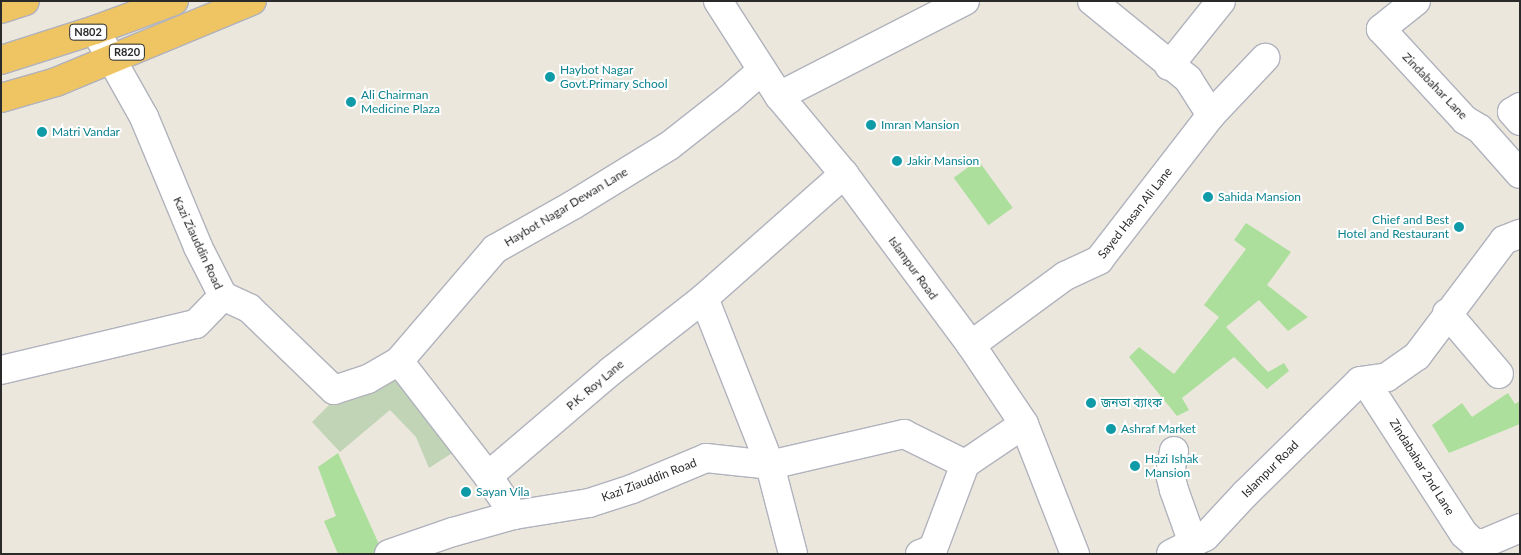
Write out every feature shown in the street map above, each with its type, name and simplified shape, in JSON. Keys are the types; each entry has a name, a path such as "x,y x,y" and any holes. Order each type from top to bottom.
{"highway":[{"path":"1,9 24,1"},
{"name":"N802","path":"1,60 95,30 174,1"},
{"name":"R820","path":"1,98 56,82 110,58 252,1"}],"street":[{"name":"Islampur Road","path":"718,1 761,71 779,96 844,174 970,345 1024,424 1075,554"},
{"path":"779,96 964,1"},
{"path":"1092,1 1169,66 1188,79 1211,115"},
{"path":"1169,66 1221,1"},
{"name":"Zindabahar Lane","path":"1416,1 1381,29 1465,120 1480,129 1520,174"},
{"name":"Kazi Ziauddin Road","path":"1,370 196,324 223,296 198,247 144,117 95,30"},
{"name":"Sayed Hasan Ali Lane","path":"970,345 1065,276 1099,260 1211,115 1265,58"},
{"name":"Haybot Nagar Dewan Lane","path":"223,296 249,308 334,390 368,379 399,362 495,249 573,206 669,146 761,71"},
{"path":"1520,106 1512,112 1520,121"},
{"name":"P.K. Roy Lane","path":"488,476 612,371 704,298 844,174"},
{"path":"1365,380 1387,378 1416,356 1504,240 1520,234"},
{"path":"704,298 770,465 793,554"},
{"path":"1447,313 1499,374"},
{"path":"399,362 488,476 514,515"},
{"name":"Islampur Road","path":"1193,548 1309,430 1360,381 1365,380"},
{"name":"Zindabahar 2nd Lane","path":"1365,380 1464,534 1474,543 1488,549 1520,528"},
{"path":"920,554 933,548 965,464 1024,424"},
{"name":"Kazi Ziauddin Road","path":"389,554 453,532 514,515 589,503 632,489 706,458 770,465 904,434 965,464"},
{"path":"1174,451 1170,474 1193,548"}],"green space":[{"path":"978,160 1013,208 988,225 954,178"},
{"path":"1246,223 1291,252 1267,285 1308,317 1288,331 1259,300 1226,327 1268,372 1284,363 1289,371 1267,389 1234,357 1182,398 1189,410 1177,416 1129,357 1139,347 1174,374 1219,317 1204,305 1246,249 1234,240"},
{"path":"399,370 460,448 429,468 416,437 390,410 340,452 312,422 334,400"},
{"path":"1508,393 1515,404 1520,401 1520,424 1449,453 1432,425 1462,403 1472,417"},
{"path":"338,453 382,551 374,554 338,554 324,521 336,516 318,467"}],"place":[{"name":"Haybot Nagar Govt.Primary School","path":"550,77"},
{"name":"Ali Chairman Medicine Plaza","path":"351,102"},
{"name":"Imran Mansion","path":"871,125"},
{"name":"Matri Vandar","path":"42,132"},
{"name":"Jakir Mansion","path":"897,161"},
{"name":"Sahida Mansion","path":"1208,197"},
{"name":"Chief and Best Hotel and Restaurant","path":"1459,227"},
{"name":"জনতা ব্যাংক","path":"1091,403"},
{"name":"Ashraf Market","path":"1111,429"},
{"name":"Hazi Ishak Mansion","path":"1135,466"},
{"name":"Sayan Vila","path":"466,492"}]}
